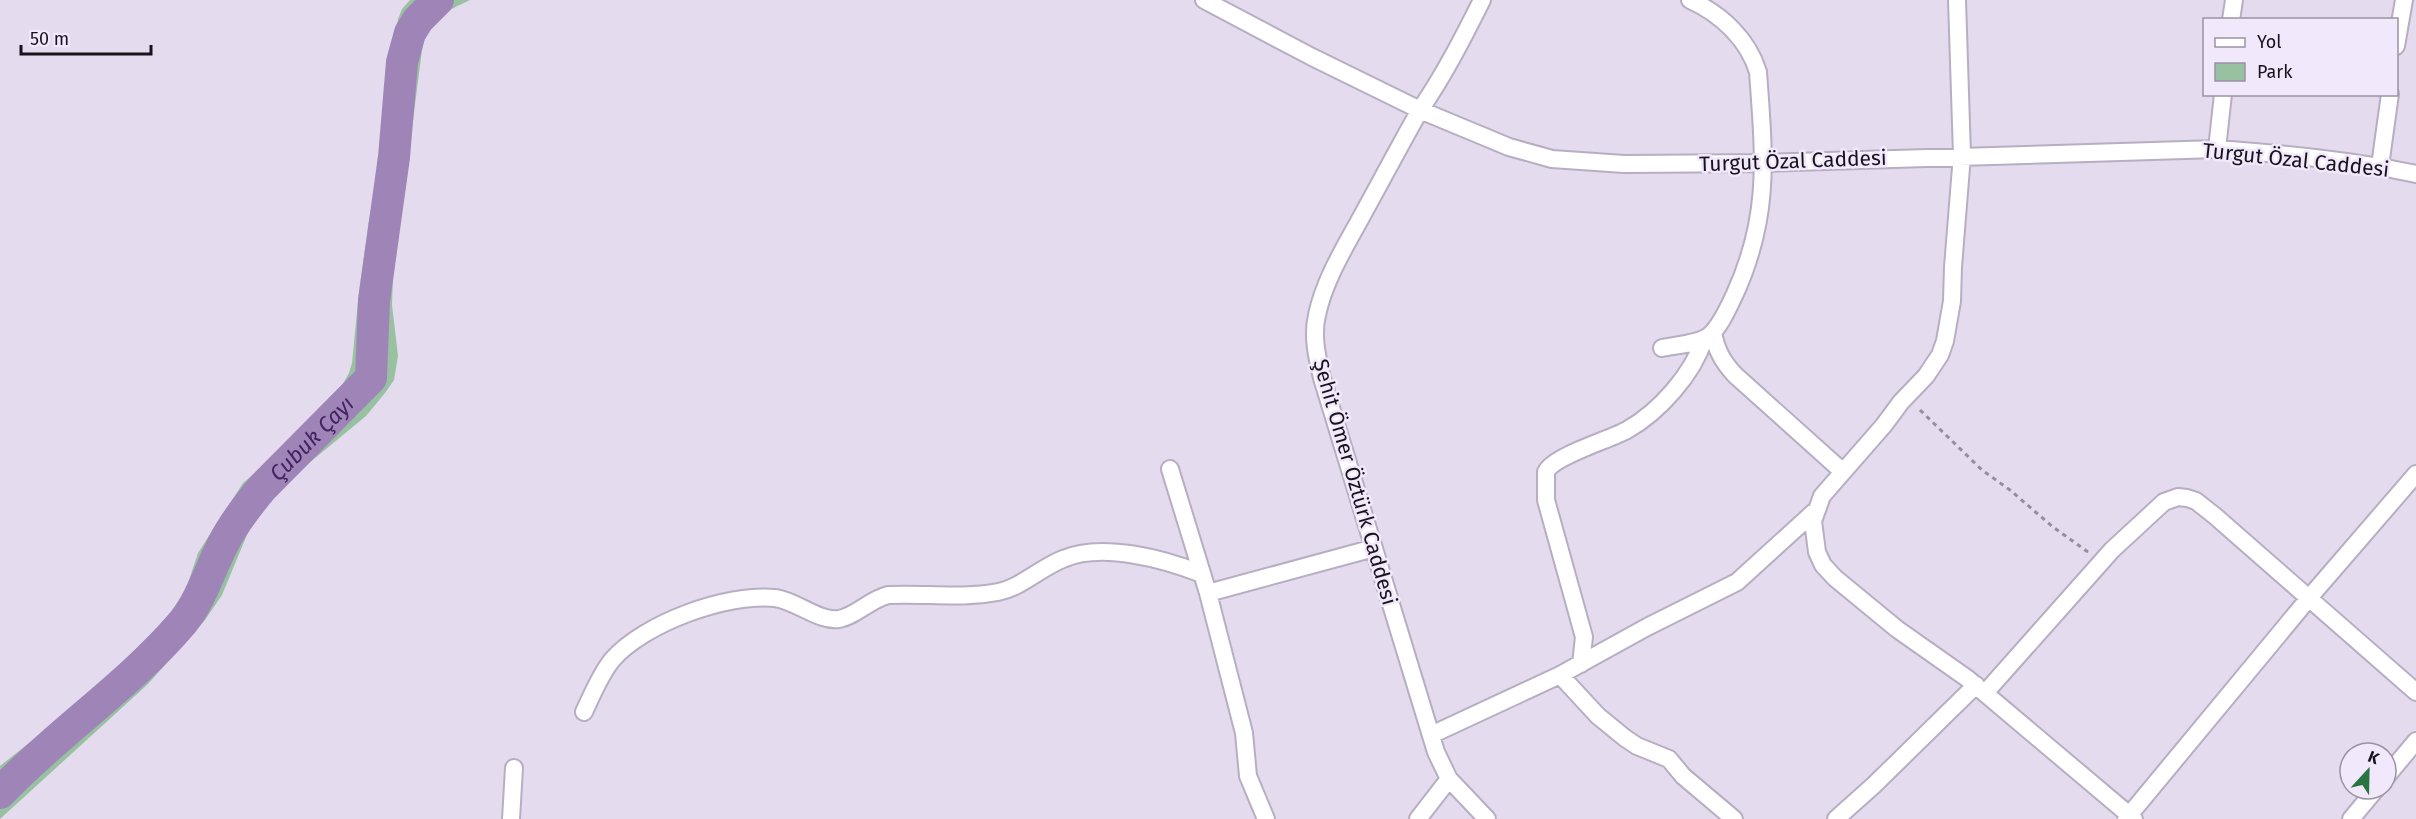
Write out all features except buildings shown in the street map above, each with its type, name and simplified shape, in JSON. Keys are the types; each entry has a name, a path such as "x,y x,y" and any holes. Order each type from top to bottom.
{"street":[{"name":"Turgut Özal Caddesi","path":"1204,0 1420,110 1509,147 1552,159 1624,164 1764,163 1962,155 2217,149 2265,152 2380,166 2416,174"},
{"name":"Şehit Ömer Öztürk Caddesi","path":"1482,0 1335,265 1317,315 1315,333 1316,355 1322,378 1431,735 1449,779 1487,819"},
{"path":"1581,664 1584,637 1546,500 1546,472 1556,461 1627,430 1673,390 1738,287 1753,242 1762,198 1764,163 1758,72 1754,58 1721,18 1690,0"},
{"path":"1431,735 1560,675 1647,627 1737,582 1814,512 1822,496 1842,471 1926,376 1940,355 1952,301 1962,155 1957,0"},
{"path":"2231,18 2234,0"},
{"path":"2398,39 2404,0"},
{"path":"2217,149 2223,96"},
{"path":"2380,166 2390,96"},
{"path":"1708,335 1735,375 1842,471"},
{"path":"1662,348 1708,335"},
{"path":"1170,469 1208,593 1244,733 1248,776 1266,819"},
{"path":"1814,512 1813,533 1816,552 1835,578 1896,629 1980,689 2130,818 2309,598 2416,474"},
{"path":"1836,819 1980,689 2102,561 2164,502 2178,496 2196,501 2216,516 2416,692"},
{"path":"1208,593 1374,548"},
{"path":"584,712 613,659 630,644 684,615 730,600 759,597 791,601 829,619 840,619 876,598 888,595 962,596 1001,591 1064,558 1086,554 1113,553 1159,559 1202,574"},
{"path":"1560,675 1598,716 1624,738 1669,759 1683,776 1734,819"},
{"path":"2398,763 2416,741"},
{"path":"511,819 514,768"},
{"path":"1418,819 1449,779"},
{"path":"2351,819 2366,801"}],"path":[{"path":"1920,410 1982,470 2010,490 2053,527 2102,561"}],"green space":[{"path":"410,0 470,0 441,16 431,26 423,42 393,277 392,305 398,356 394,380 366,416 286,482 265,505 249,530 222,595 205,620 148,684 0,819 0,766 87,697 176,609 182,601 198,553 243,483 274,457 336,396 349,373 369,220 389,119 390,69 398,19 402,9"}],"waterway":[{"name":"Çubuk Çayı","path":"0,793 45,750 140,667 183,622 200,594 227,537 246,508 262,488 371,378 374,301 394,157 402,62 410,33 418,20 438,0"}]}
